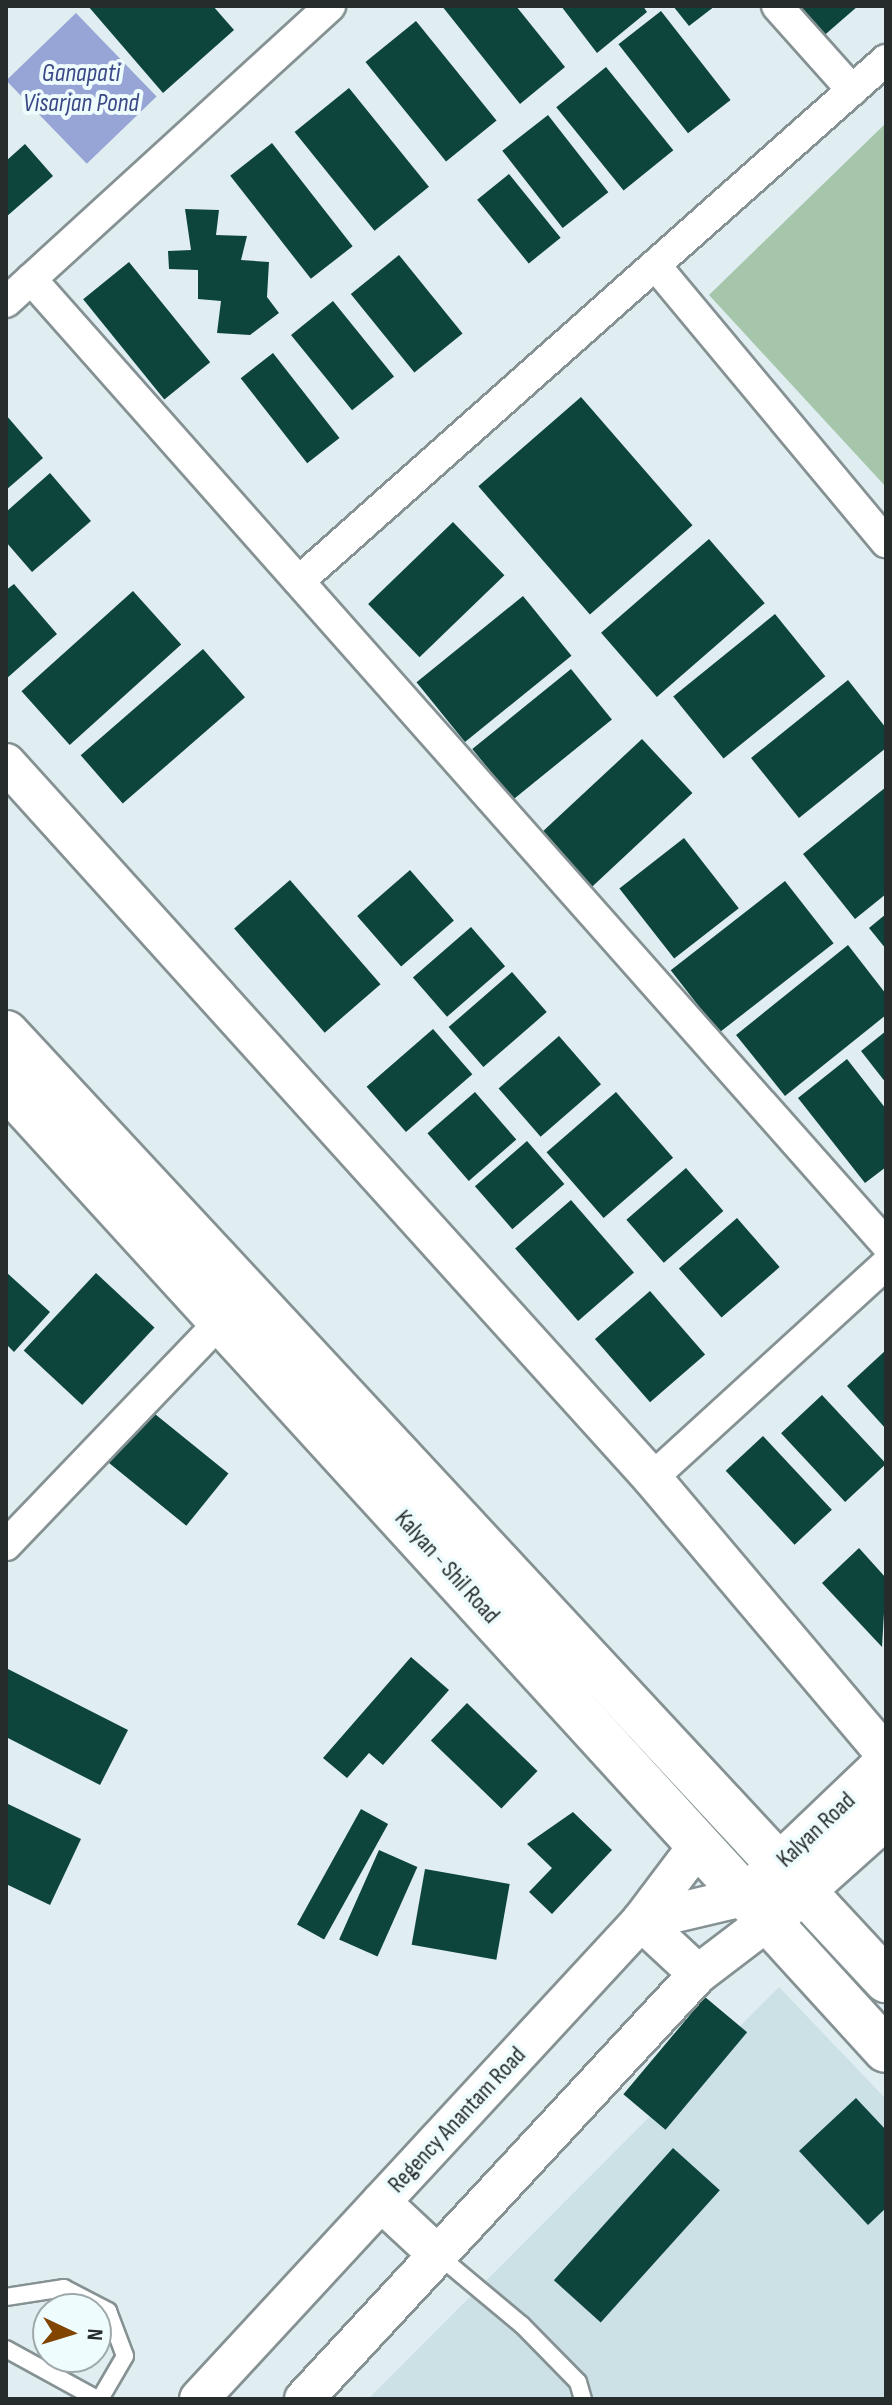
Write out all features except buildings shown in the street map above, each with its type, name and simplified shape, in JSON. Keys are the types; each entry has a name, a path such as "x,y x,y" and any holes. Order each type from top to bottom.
{"main road":[{"name":"Kalyan - Shil Road","path":"7,1038 794,1875 886,1980"},
{"name":"Kalyan - Shil Road","path":"6,1086 886,2050"},
{"name":"Kalyan Road","path":"758,1908 794,1875 886,1764"},
{"name":"Kalyan Road","path":"794,1875 886,1816"}],"street":[{"path":"6,302 330,6"},
{"path":"777,6 852,90"},
{"path":"299,581 886,60"},
{"path":"655,265 886,542"},
{"path":"31,279 886,1244"},
{"path":"6,763 652,1478 886,1755"},
{"path":"652,1478 886,1264"},
{"path":"6,1545 222,1320"},
{"name":"Regency Anantam Road","path":"199,2399 641,1921 699,1844"},
{"path":"641,1921 758,1908"},
{"path":"304,2399 758,1908"},
{"path":"641,1921 698,1974"},
{"path":"381,2202 438,2255"}],"lane":[{"path":"438,2255 522,2325 578,2382 583,2399"},
{"path":"6,2297 64,2288 108,2311 125,2356 98,2399 6,2349"}],"shaded area":[{"path":"779,1987 886,2099 886,2399 368,2399"}],"green space":[{"path":"886,123 886,487 709,295"}],"water":[{"name":"Ganapati Visarjan Pond","path":"76,13 157,96 87,164 6,80"}]}
